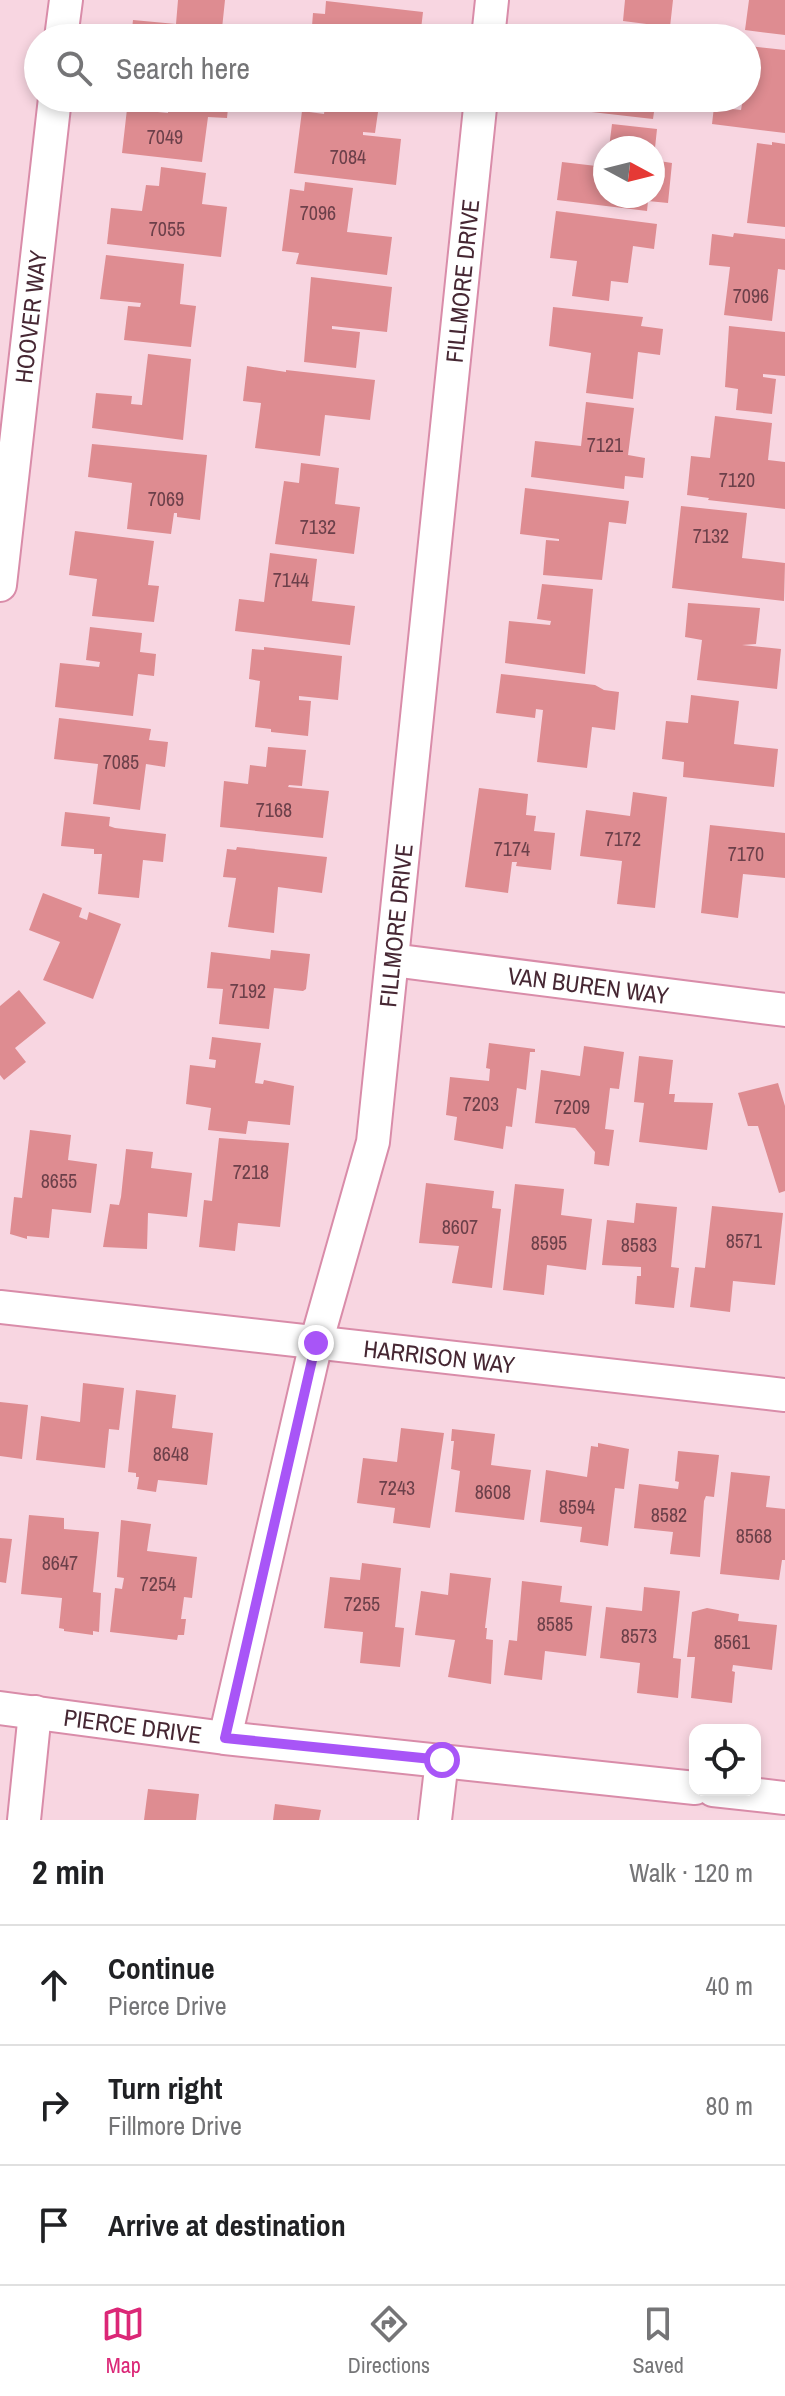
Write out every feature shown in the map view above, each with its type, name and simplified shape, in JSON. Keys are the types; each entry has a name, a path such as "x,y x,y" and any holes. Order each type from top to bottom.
{"street":[{"path":"63,24 66,0"},
{"path":"489,24 492,0"},
{"name":"HOOVER WAY","path":"0,585 53,112"},
{"name":"FILLMORE DRIVE","path":"225,1738 316,1343 373,1142 480,112"},
{"name":"VAN BUREN WAY","path":"392,960 785,1010"},
{"name":"HARRISON WAY","path":"0,1307 785,1395"},
{"name":"PIERCE DRIVE","path":"0,1708 225,1738 689,1787"},
{"path":"24,1820 35,1712"},
{"path":"435,1820 442,1760"},
{"path":"761,1795 785,1798"}],"building":[{"path":"178,0 225,0 222,24 176,24"},
{"path":"625,0 673,0 670,24 623,21"},
{"path":"749,0 785,0 785,35 761,32 761,24 746,24"},
{"path":"326,1 423,12 422,24 312,24 313,13 325,14"},
{"path":"133,20 176,24 133,24"},
{"path":"761,47 785,50 785,133 712,124 713,112 761,112"},
{"path":"127,112 228,112 227,118 208,117 202,162 122,153"},
{"path":"302,112 378,112 375,133 363,132 363,135 401,139 396,185 294,173"},
{"path":"592,112 654,112 653,119"},
{"path":"612,124 657,129 656,136 610,136"},
{"path":"772,142 785,144 785,227 747,223 757,143 772,145"},
{"path":"562,162 593,166 593,204 557,200"},
{"path":"665,162 672,163 668,203 665,203"},
{"path":"161,167 206,173 202,204 227,207 221,257 107,244 111,208 142,211 146,185 159,186"},
{"path":"305,182 353,188 347,232 392,237 387,275 296,264 299,253 282,251 290,189 304,191"},
{"path":"556,211 657,224 654,249 633,246 628,283 611,281 609,301 572,296 577,261 550,258"},
{"path":"734,233 785,239 785,270 778,269 772,321 724,315 730,267 709,265 712,234 733,237"},
{"path":"106,255 184,264 180,304 196,306 191,347 124,340 128,306 140,307 141,303 100,299"},
{"path":"311,277 392,287 387,332 332,326 332,329 360,332 356,368 304,362"},
{"path":"553,307 643,317 641,326 663,329 660,355 638,352 633,399 586,393 591,353 549,346"},
{"path":"729,326 785,332 785,376 763,374 763,377 776,379 772,414 736,410 738,389 725,387"},
{"path":"148,354 191,359 183,440 92,428 96,393 132,396 131,404 142,405"},
{"path":"247,366 375,380 370,420 325,415 320,456 255,448 261,403 243,401"},
{"path":"586,402 634,408 628,455 645,458 643,478 625,476 624,489 531,477 535,441 581,446"},
{"path":"715,416 772,423 768,460 785,462 785,509 687,495 691,456 710,458"},
{"path":"92,444 207,455 200,520 177,517 174,513 171,534 127,529 132,483 88,477"},
{"path":"301,463 339,468 335,504 360,507 354,554 275,544 284,481 299,483"},
{"path":"525,488 629,501 626,524 609,522 602,580 543,575 546,540 559,539 520,534"},
{"path":"681,506 747,513 742,558 785,563 784,601 672,588"},
{"path":"75,531 154,541 148,585 159,586 154,622 92,616 97,579 69,575"},
{"path":"270,553 317,559 312,601 355,606 350,645 235,631 239,599 264,602"},
{"path":"542,584 593,589 585,674 505,663 509,621 550,625 551,621 537,619"},
{"path":"688,603 760,608 756,644 742,645 781,649 777,689 697,680 702,640 685,637"},
{"path":"90,627 142,633 140,652 156,654 154,676 138,674 133,716 55,707 60,663 99,667 100,662 86,660"},
{"path":"264,647 342,656 338,700 299,696 299,700 311,701 308,736 255,727 260,681 249,679 252,649 264,650"},
{"path":"501,674 595,685 619,692 615,730 592,727 587,768 537,762 543,710 536,709 535,718 496,713"},
{"path":"691,695 739,701 734,744 778,749 774,787 683,777 684,762 662,759 666,721 688,723"},
{"path":"59,718 151,729 149,740 168,742 165,767 146,764 140,810 93,804 98,764 54,759"},
{"path":"268,747 306,750 302,786 288,787 329,791 323,838 220,827 224,781 248,784 250,765 266,767"},
{"path":"479,788 528,794 526,815 536,816 534,831 555,833 551,870 516,866 517,862 512,862 508,893 465,887"},
{"path":"633,792 667,797 655,908 617,904 622,861 580,856 586,810 630,816"},
{"path":"65,812 110,817 109,826 115,828 166,834 163,862 143,860 139,898 98,894 102,854 94,854 94,849 61,846"},
{"path":"710,825 785,833 785,878 743,874 738,918 701,913"},
{"path":"237,847 327,857 322,893 278,887 274,933 228,927 236,878 223,877 227,849 236,850"},
{"path":"43,893 82,908 79,917 87,920 89,912 121,924 93,999 43,980 60,942 29,930"},
{"path":"271,950 310,954 306,989 274,988 269,1029 219,1024 223,989 207,988 211,952 270,959"},
{"path":"19,990 46,1023 15,1048 26,1062 4,1080 0,1075 0,1006"},
{"path":"212,1037 261,1043 255,1083 263,1084 264,1080 294,1086 290,1125 248,1121 246,1134 208,1130 211,1108 186,1104 190,1065 215,1068 216,1060 209,1059"},
{"path":"489,1043 535,1049 535,1052 530,1052 526,1090 517,1088 512,1127 506,1126 503,1149 454,1140 457,1117 446,1115 450,1077 489,1081 490,1069 486,1068"},
{"path":"584,1046 624,1052 619,1089 610,1088 605,1129 614,1130 609,1166 594,1164 595,1152 575,1128 535,1123 541,1070 580,1076"},
{"path":"639,1056 673,1060 669,1094 675,1094 674,1102 713,1103 707,1150 639,1142 644,1103 634,1102"},
{"path":"778,1083 785,1106 785,1191 779,1193 758,1126 748,1126 738,1093"},
{"path":"30,1130 71,1135 68,1160 97,1164 91,1213 52,1209 49,1238 27,1236 27,1239 10,1234 14,1197 22,1198"},
{"path":"219,1138 289,1143 280,1227 238,1223 235,1251 199,1247 204,1200 212,1201"},
{"path":"126,1149 153,1152 151,1168 192,1173 187,1217 148,1213 147,1249 103,1247 110,1204 119,1205 121,1197"},
{"path":"426,1183 494,1191 492,1208 501,1209 492,1288 452,1283 459,1246 419,1243"},
{"path":"515,1184 564,1189 561,1215 592,1219 586,1270 547,1265 544,1295 503,1290"},
{"path":"636,1203 677,1207 671,1267 679,1268 674,1308 635,1304 637,1276 641,1276 641,1267 602,1265 607,1220 634,1223"},
{"path":"712,1206 783,1213 775,1285 733,1281 730,1312 690,1307 695,1267 705,1268"},
{"path":"83,1383 124,1388 119,1430 109,1429 105,1468 36,1460 41,1416 80,1422"},
{"path":"136,1390 176,1395 172,1428 213,1433 207,1485 158,1480 156,1492 137,1489 139,1477 136,1473 128,1472"},
{"path":"0,1402 28,1405 22,1459 0,1456"},
{"path":"401,1428 444,1433 430,1528 393,1523 395,1508 357,1503 363,1458 397,1462"},
{"path":"452,1429 495,1434 491,1465 531,1470 524,1520 455,1512 460,1471 451,1469"},
{"path":"598,1443 629,1449 624,1489 615,1488 608,1546 580,1542 582,1527 540,1522 546,1470 587,1477 591,1446 598,1447"},
{"path":"678,1451 719,1455 714,1497 706,1496 704,1501 700,1557 670,1554 673,1532 634,1528 639,1484 678,1489 679,1482 675,1481"},
{"path":"731,1472 770,1476 766,1507 785,1509 785,1560 782,1560 779,1580 720,1574"},
{"path":"29,1515 64,1518 64,1529 99,1532 93,1592 101,1593 99,1632 93,1631 93,1635 64,1631 59,1628 62,1598 21,1594"},
{"path":"121,1520 151,1524 147,1551 197,1557 192,1598 184,1597 181,1619 186,1619 184,1635 178,1635 177,1640 110,1632 115,1588 122,1589 124,1578 117,1577"},
{"path":"0,1538 12,1539 6,1583 0,1582"},
{"path":"362,1563 401,1568 395,1627 404,1628 400,1667 360,1663 363,1632 324,1628 330,1577 360,1580"},
{"path":"450,1573 491,1578 485,1628 486,1639 493,1640 491,1684 448,1677 455,1640 415,1635 421,1591 448,1595"},
{"path":"522,1581 562,1586 560,1602 592,1606 586,1656 545,1651 542,1680 504,1675 509,1640 517,1641"},
{"path":"644,1587 680,1591 673,1658 681,1659 678,1698 637,1693 640,1663 600,1658 606,1607 642,1611"},
{"path":"707,1608 739,1614 738,1621 777,1625 772,1670 733,1665 732,1703 691,1698 695,1657 687,1657 692,1612"},
{"path":"148,1789 199,1794 196,1820 144,1820"},
{"path":"275,1804 321,1810 319,1820 273,1820"}],"route":[{"path":"316,1343 225,1738 442,1760"}]}
